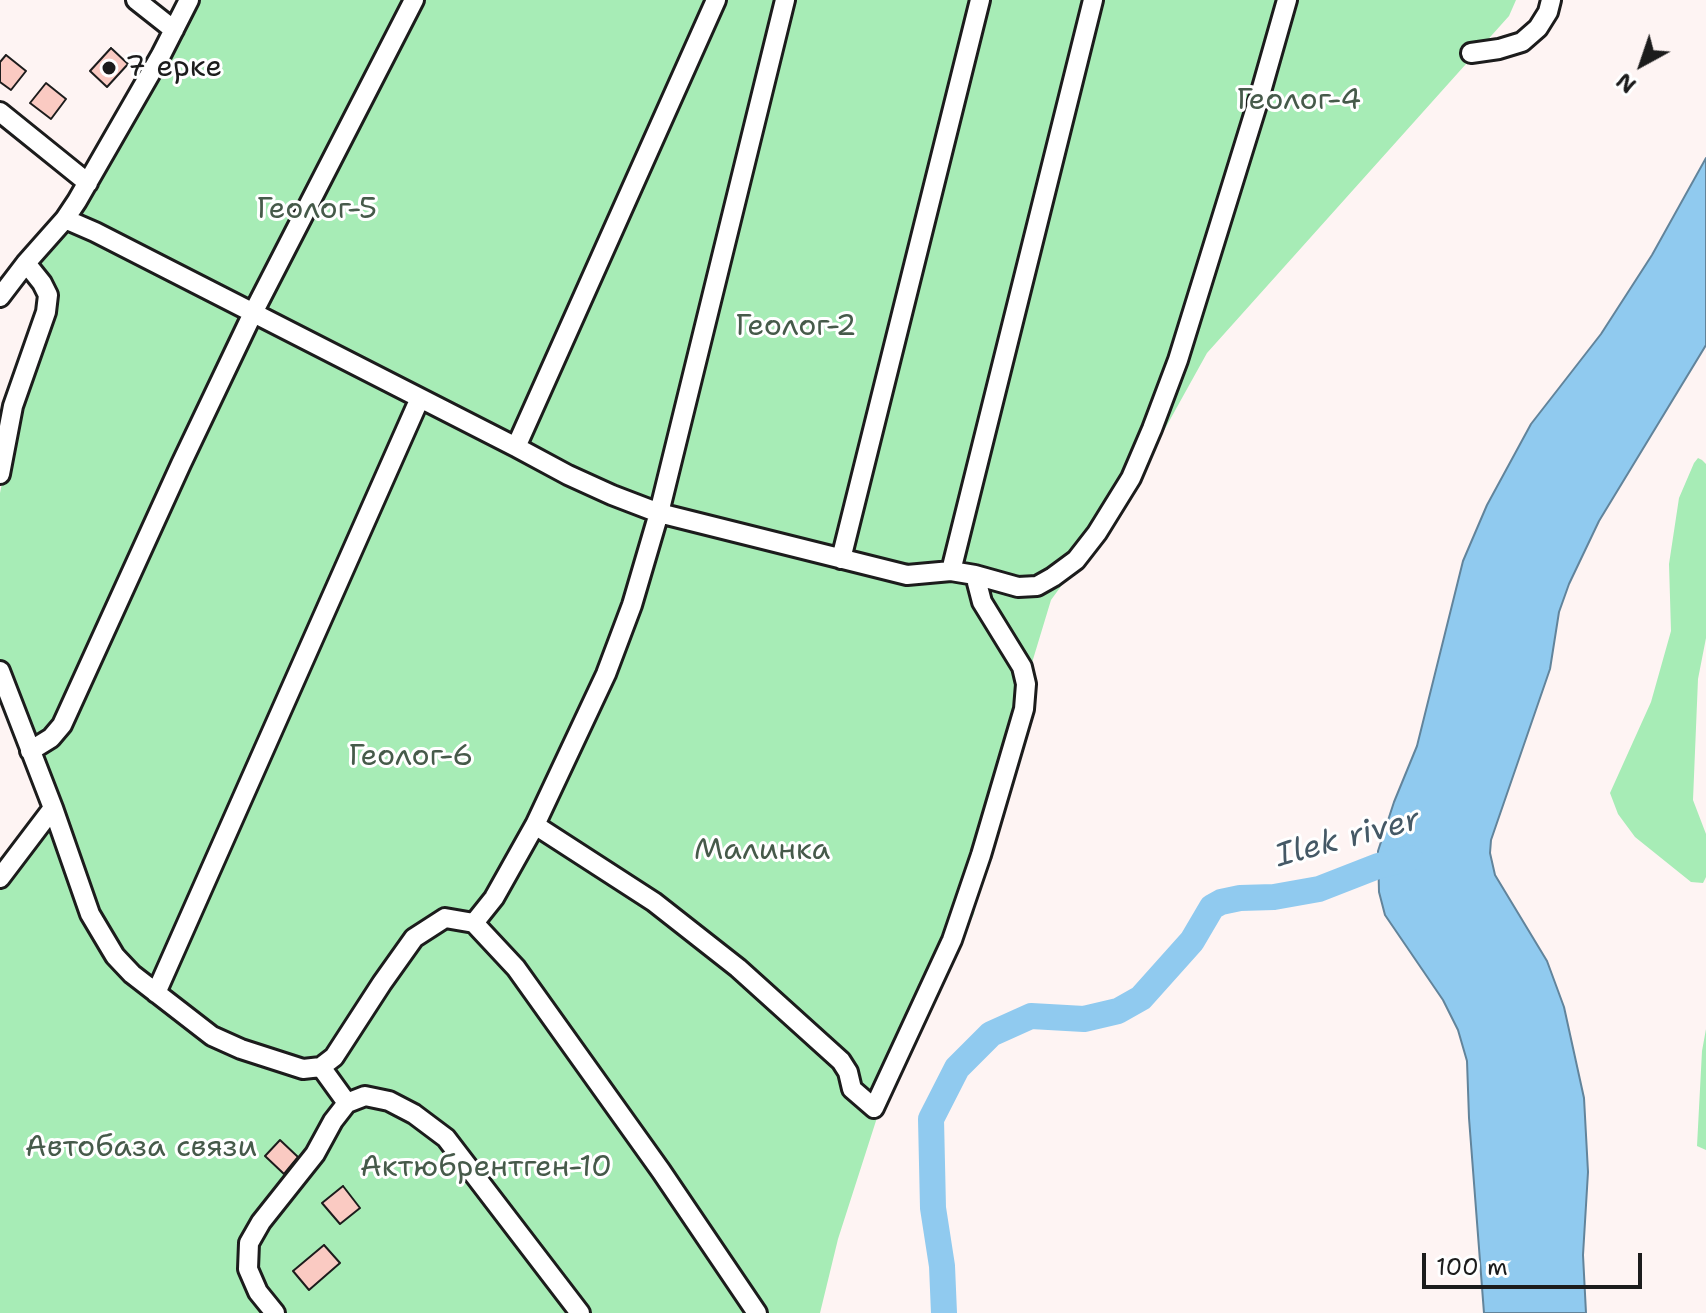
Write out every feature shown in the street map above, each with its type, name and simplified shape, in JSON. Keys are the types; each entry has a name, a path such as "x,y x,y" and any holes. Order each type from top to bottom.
{"street":[{"path":"136,0 174,30"},
{"path":"0,297 65,219 88,183 189,0"},
{"path":"30,751 51,738 62,725 253,313 414,0"},
{"path":"516,447 716,0"},
{"path":"474,923 494,898 535,825 606,674 632,605 659,513 785,0"},
{"path":"841,559 980,0"},
{"path":"951,571 1093,0"},
{"path":"65,219 568,475 659,513 907,575 951,571 1018,587 1037,586 1076,560 1097,533 1131,478 1152,429 1178,360 1287,0"},
{"path":"1471,53 1522,42 1538,28 1551,0"},
{"path":"0,112 88,183"},
{"path":"0,474 13,406 46,312 48,295 26,263"},
{"path":"156,993 420,398"},
{"path":"535,825 654,902 738,968 841,1061 848,1072 852,1089 874,1108 952,940 1024,709 1026,684 1022,667 982,602 975,575"},
{"path":"0,671 90,914 115,956 132,974 212,1036 303,1069 321,1067 334,1057 414,938 445,918 474,923 516,968 661,1171 757,1313"},
{"path":"0,878 53,808"},
{"path":"321,1067 347,1103"},
{"path":"275,1313 258,1292 248,1269 249,1243 261,1222 315,1154 347,1103 365,1096 389,1101 414,1114 446,1138 580,1313"}],"green space":[{"path":"187,0 1516,0 1509,16 1207,353 1131,490 1051,600 991,798 974,914 883,1099 838,1239 820,1313 0,1313 0,870 53,808 0,674 0,493 15,419 51,308 36,266"},
{"path":"1698,458 1706,464 1706,638 1698,679 1693,800 1706,834 1706,877 1703,883 1691,882 1635,837 1618,814 1610,793 1651,702 1671,631 1669,564 1679,498"},
{"path":"1706,1029 1706,1150 1697,1146"}],"water":[{"path":"1706,158 1706,345 1599,521 1569,584 1559,612 1550,669 1491,840 1490,853 1495,875 1547,961 1564,1007 1584,1098 1588,1172 1583,1255 1586,1313 1484,1313 1467,1061 1458,1030 1443,1000 1385,915 1379,892 1378,851 1417,746 1463,561 1487,505 1531,424 1601,334 1652,255"}],"building":[{"name":"7 ерке","path":"111,48 128,64 107,87 90,71"},
{"path":"6,55 26,71 11,90 0,82 0,62"},
{"path":"46,83 66,99 51,119 30,103"},
{"path":"280,1140 298,1157 284,1174 265,1156"},
{"path":"343,1186 360,1208 340,1224 322,1203"},
{"path":"324,1245 340,1263 309,1290 293,1271"}],"waterway":[{"name":"Ilek river","path":"944,1313 942,1266 933,1208 931,1119 957,1068 991,1034 1031,1016 1084,1019 1118,1011 1141,998 1192,941 1212,907 1221,902 1319,889 1378,866 1410,858"}],"place":[{"name":"7 ерке","path":"109,68"}],"park label":[{"name":"Геолог-4","path":"1299,101"},
{"name":"Геолог-5","path":"317,210"},
{"name":"Геолог-2","path":"796,327"},
{"name":"Геолог-6","path":"411,757"},
{"name":"Малинка","path":"762,851"},
{"name":"Автобаза связи","path":"141,1148"},
{"name":"Актюбрентген-10","path":"486,1168"}]}
